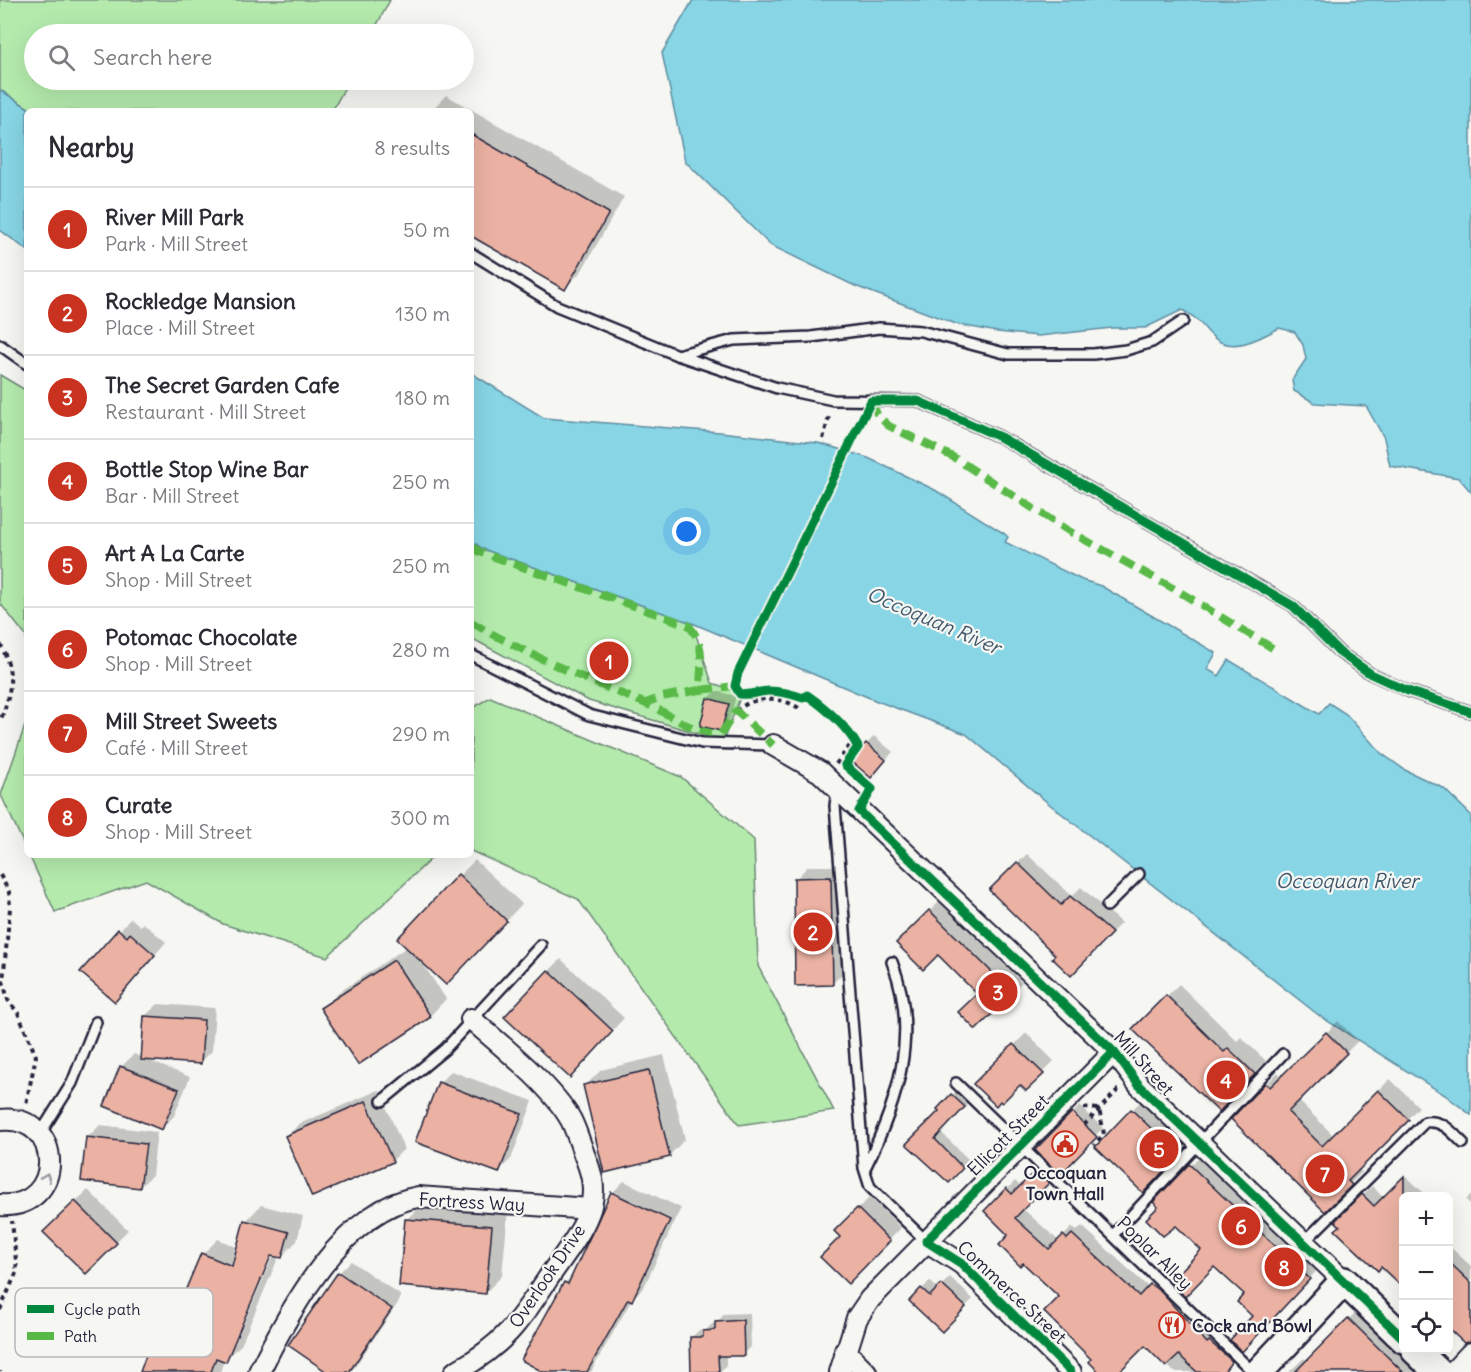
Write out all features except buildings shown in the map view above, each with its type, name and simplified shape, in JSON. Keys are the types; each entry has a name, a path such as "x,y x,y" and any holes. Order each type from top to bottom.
{"street":[{"name":"Mill Street","path":"773,745 831,783 1114,1052 1131,1077 1399,1334"},
{"name":"Overlook Drive","path":"455,1372 483,1356 503,1340 520,1320 569,1247 590,1209 592,1178 571,1120 553,1096 471,1020"},
{"name":"Ellicott Street","path":"840,1372 857,1318 870,1299 1114,1052"},
{"path":"0,1120 10,1119 32,1128 47,1145 50,1159 44,1185 23,1202 5,1205"},
{"name":"Fortress Way","path":"259,1372 293,1308 326,1263 355,1230 399,1200 418,1197 590,1209"},
{"name":"Commerce Street","path":"926,1240 962,1264 1071,1372"},
{"path":"1259,1372 1344,1281"},
{"path":"845,1351 866,1372"},
{"path":"1453,1372 1471,1353"},
{"path":"1419,1354 1438,1372"}],"lane":[{"path":"474,255 557,306 677,355 777,388 833,400 918,401 1000,436 1293,606 1339,652 1371,674 1408,691 1471,712"},
{"path":"677,355 734,340 811,337 879,328 921,331 1008,354 1093,354 1126,350 1152,342 1184,321"},
{"path":"0,345 24,362"},
{"path":"474,657 589,715 702,743 773,745"},
{"path":"831,783 835,806 864,1168 870,1187 926,1240"},
{"path":"1107,906 1139,874"},
{"path":"382,1101 445,1049 541,945"},
{"path":"864,1168 883,1132 900,1079 904,1058 906,1012 900,980 892,962"},
{"path":"32,1128 72,1083 96,1022"},
{"path":"1113,1235 1283,1054"},
{"name":"Poplar Alley","path":"956,1083 1253,1372"},
{"path":"1303,1243 1425,1122 1435,1121 1446,1126 1462,1143"}],"path":[{"path":"823,439 833,400"},
{"path":"0,644 10,662 9,700 0,721"},
{"path":"736,711 745,703 759,699 775,699 797,706 803,698"},
{"path":"831,783 854,740"},
{"path":"0,875 9,892 10,908 3,981 8,1000 18,1013 36,1056 32,1128"},
{"path":"1084,1125 1115,1093"},
{"path":"1075,1108 1099,1109"},
{"path":"1094,1145 1104,1134 1099,1109"},
{"path":"0,1310 17,1271 5,1205"}],"green space":[{"path":"0,0 390,0 377,24 24,24 24,90 344,90 334,108 28,108 0,90"},
{"path":"0,375 24,389 24,633 0,603"},
{"path":"474,542 483,549 692,623 712,683 742,693 723,741 589,701 474,640"},
{"path":"490,697 681,777 754,840 758,966 834,1111 739,1125 578,899 474,852 474,707"},
{"path":"24,729 24,845 1,795"},
{"path":"30,858 432,858 327,957 223,924 146,880 55,912"}],"water":[{"path":"693,0 1471,0 1471,492 1459,478 1390,466 1384,438 1366,406 1315,403 1294,391 1292,380 1306,359 1303,345 1295,332 1279,328 1253,341 1235,345 1226,344 1218,341 1195,318 1182,310 1145,328 1112,328 1039,336 997,332 956,324 855,286 770,245 685,161 662,53"},
{"path":"0,90 28,108 24,108 24,248 0,230"},
{"name":"Occoquan River","path":"474,375 544,418 720,432 818,443 868,458 935,490 1005,534 1008,537 1005,542 1082,580 1101,586 1216,653 1207,669 1219,676 1229,660 1319,714 1329,703 1346,714 1381,753 1405,770 1443,788 1471,815 1471,1115 1445,1095 1321,1017 1048,803 966,734 877,701 692,623 483,549 474,542"}],"marked path":[{"path":"871,401 878,416 889,426 953,457 1067,530 1178,591 1274,649"},
{"path":"474,548 688,625 698,640 700,648 700,690 661,697 646,703"},
{"path":"474,624 556,666 652,707 694,728 711,733"},
{"path":"700,690 735,686"},
{"path":"721,734 736,711 773,745"}],"cycle path":[{"path":"1399,1334 1139,1085 1114,1052 859,811 872,789 845,765 858,747 836,718 807,695 803,698 769,691 740,694 735,686 738,673 871,401 918,401 1000,437 1293,606 1339,652 1371,674 1408,691 1471,712"},
{"path":"1071,1372 962,1264 926,1241 1114,1052"}],"place":[{"name":"River Mill Park","path":"609,661"},
{"name":"Rockledge Mansion","path":"813,932"},
{"name":"The Secret Garden Cafe","path":"998,992"},
{"name":"Bottle Stop Wine Bar","path":"1226,1080"},
{"name":"Occoquan Town Hall","path":"1065,1144"},
{"name":"Art A La Carte","path":"1159,1149"},
{"name":"Mill Street Sweets","path":"1325,1174"},
{"name":"Potomac Chocolate","path":"1241,1226"},
{"name":"Curate","path":"1284,1267"},
{"name":"Cock and Bowl","path":"1172,1325"}]}
